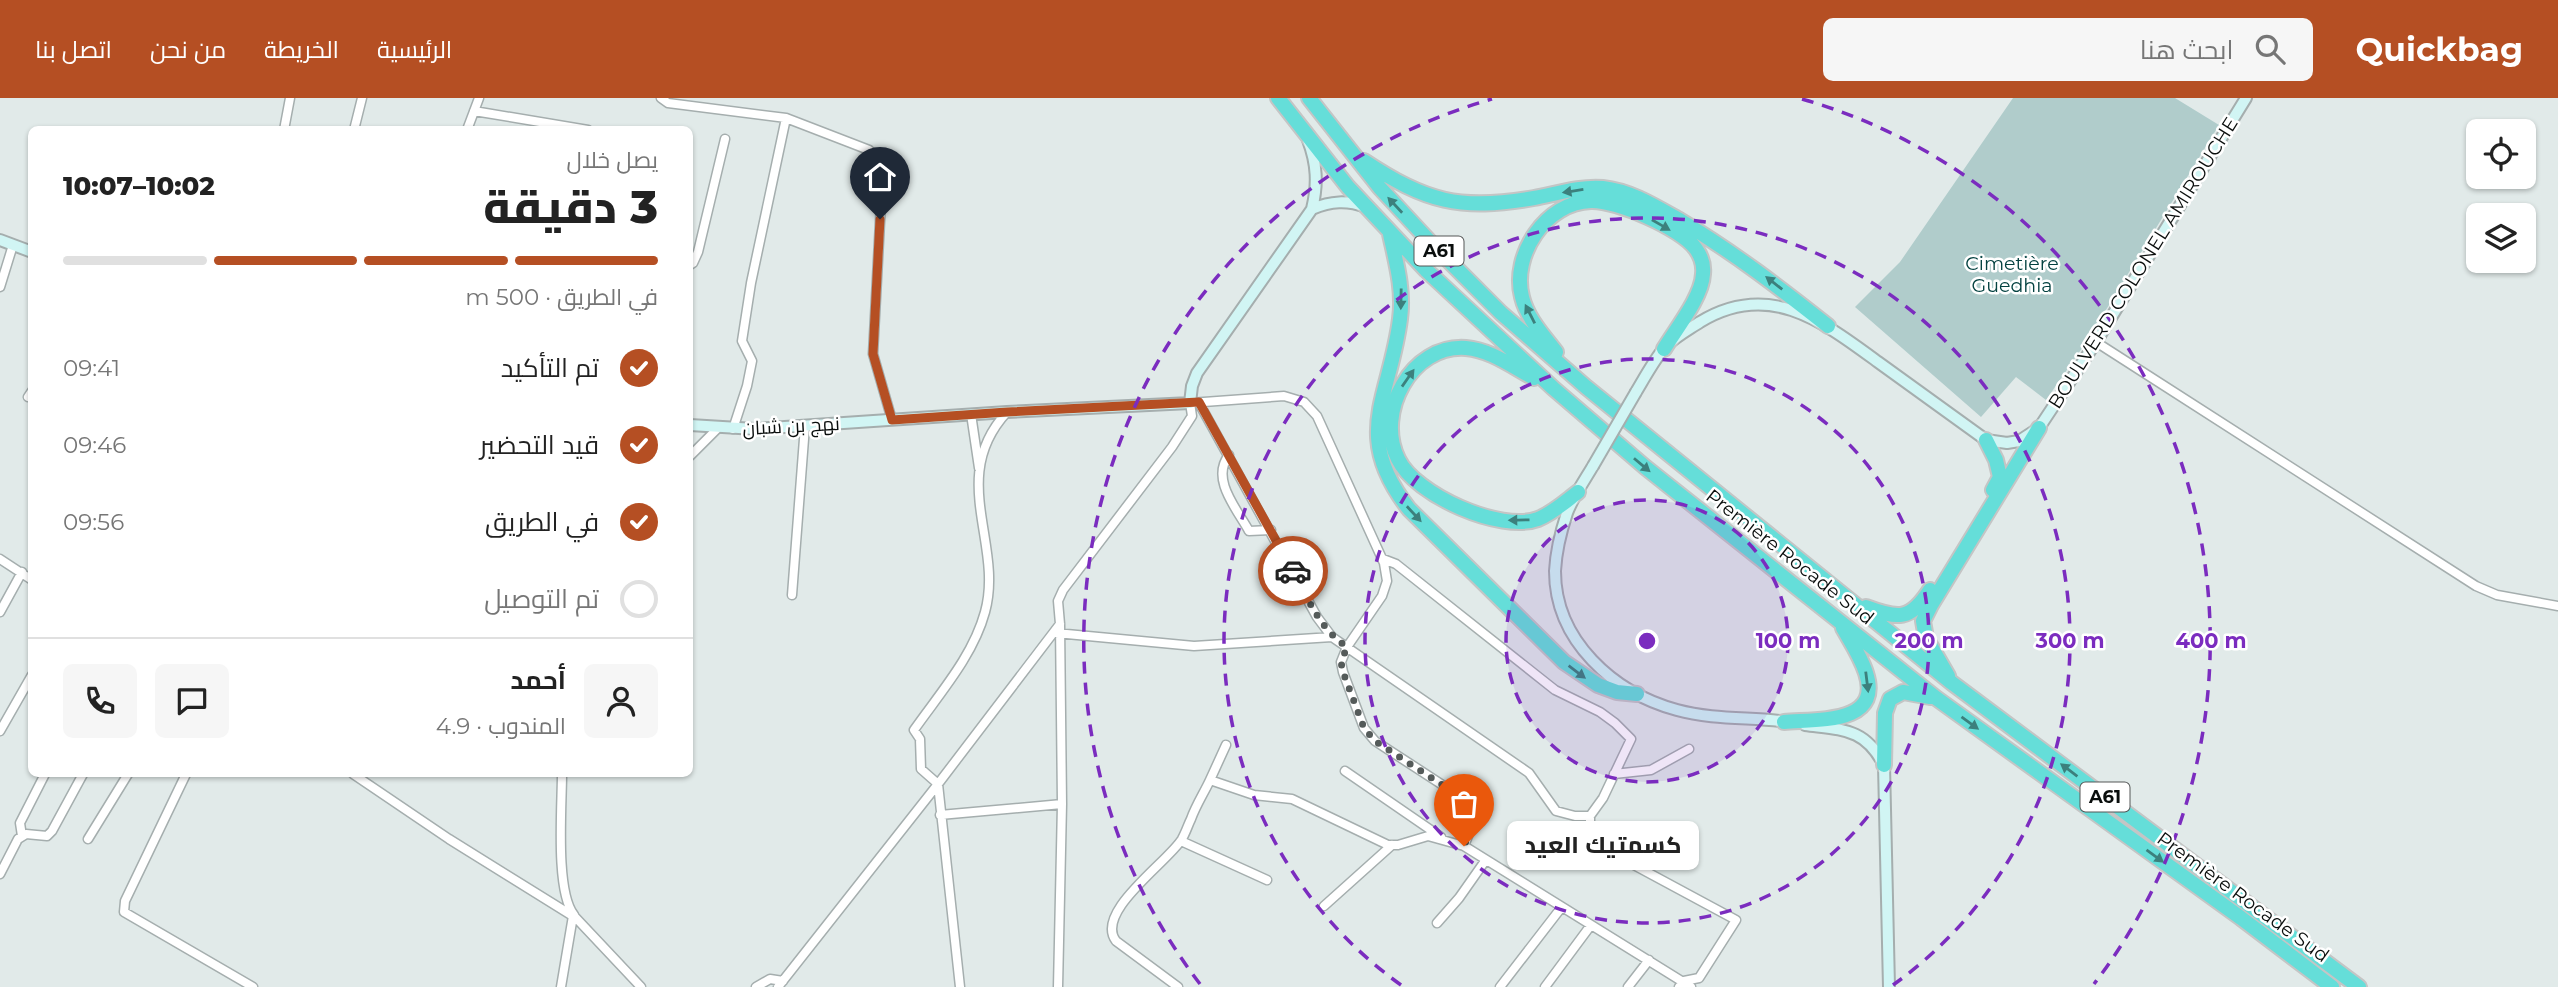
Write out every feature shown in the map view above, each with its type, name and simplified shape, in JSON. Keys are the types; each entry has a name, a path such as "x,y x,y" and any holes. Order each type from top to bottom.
{"highway":[{"name":"Première Rocade Sud","path":"1278,98 1307,138 1390,232 1472,314 1644,467 1936,698 2332,987"},
{"name":"Première Rocade Sud","path":"1309,98 1388,197 1501,313 1586,387 1952,683 2360,987"},
{"path":"1350,152 1420,194 1452,203 1475,205 1509,202 1601,188 1644,200 1741,258 1828,326"},
{"path":"1586,387 1537,329 1522,298 1519,274 1524,254 1548,219 1561,210 1578,203 1611,202 1640,213 1688,240 1696,249 1702,259 1702,283 1664,349"},
{"path":"1390,232 1401,301 1397,338 1379,409 1378,431 1382,461 1392,487 1409,509 1564,662 1598,685 1617,692 1637,694"},
{"path":"1553,388 1486,352 1465,348 1439,352 1420,363 1407,376 1398,394 1390,438 1398,460 1409,475 1427,490 1477,514 1501,520 1537,520 1578,492"},
{"path":"1952,683 1926,638 1923,621 2039,428"},
{"path":"1854,604 1891,616 1908,614 1921,604 2000,477 1996,460 1986,440"},
{"path":"1784,722 1849,716 1865,702 1868,692 1865,670 1839,621"},
{"path":"1884,765 1885,713 1890,699 1903,692 1936,698"}],"main road":[{"name":"BOULVERD COLONEL AMIROUCHE","path":"2039,428 2096,342 2246,98"},
{"path":"1195,403 1192,386 1197,373 1312,209 1317,180 1316,166 1307,138"},
{"path":"1312,209 1333,202 1366,206"},
{"path":"0,240 28,251"},
{"path":"1888,987 1884,765 1871,744 1854,732 1678,710 1637,694 1613,680 1594,662 1572,634 1562,612 1555,572 1568,511 1636,392 1664,349 1680,334 1713,314 1753,304 1787,307 1828,326 1986,440 2007,443 2019,441 2039,428"},
{"name":"نهج بن شبان","path":"693,425 733,429 805,426 971,414 1195,403"}],"street":[{"path":"285,126 290,98"},
{"path":"355,126 362,98"},
{"path":"468,126 479,98"},
{"path":"661,98 668,103 786,118 869,150 883,165 873,354 892,420"},
{"path":"474,111 565,126"},
{"path":"733,429 752,361 742,341 751,283 786,118"},
{"path":"693,263 725,139"},
{"path":"0,287 13,245"},
{"path":"2096,342 2476,586 2497,595 2558,606"},
{"path":"1195,403 1284,396 1304,402 1317,416 1383,559 1387,581 1382,596 1347,647 1341,662 1343,672 1364,728 1385,749 1464,799 1472,807 1476,816 1464,846"},
{"path":"1195,403 1229,455 1317,617 1332,637 1530,772 1556,811 1575,816 1590,816"},
{"path":"756,987 770,979 781,984 1056,634 1060,624 1058,601 1063,590 1172,447 1192,416 1195,403"},
{"path":"979,471 992,430 1007,412"},
{"path":"960,987 938,784 921,769 920,739 914,730 964,659 986,610 989,591 979,471 971,414"},
{"path":"792,595 805,426"},
{"path":"693,453 719,427"},
{"path":"1229,455 1223,463 1221,479 1249,531 1271,530"},
{"path":"0,559 28,577"},
{"path":"1324,906 1392,845 1428,836 1464,846 1685,985 1699,978 1737,920 1632,864 1590,832 1590,816 1631,739 1627,733 1600,712 1555,691 1396,564 1383,559"},
{"path":"0,612 22,572"},
{"path":"1056,634 1194,646 1332,637"},
{"path":"1056,634 1062,804 1058,987"},
{"path":"0,731 28,682"},
{"path":"1178,987 1116,941 1111,935 1111,929 1116,915 1132,891 1181,841 1226,745"},
{"path":"1614,774 1651,770 1689,749"},
{"path":"1345,771 1444,839"},
{"path":"22,836 20,823 44,777"},
{"path":"0,874 18,839 22,836 47,836 81,777"},
{"path":"88,838 126,777"},
{"path":"185,777 125,901 124,912 253,987"},
{"path":"357,777 449,839 574,917"},
{"path":"562,777 563,873 569,909 640,987"},
{"path":"1210,780 1254,795 1292,799 1378,841 1392,845"},
{"path":"940,815 1062,804"},
{"path":"1181,841 1267,880"},
{"path":"1437,923 1485,861"},
{"path":"1500,987 1561,908"},
{"path":"561,987 574,917"},
{"path":"1545,987 1591,925"},
{"path":"1628,987 1649,960"}],"green space":[{"name":"Cimetière Guedhia","path":"2013,98 2175,98 2219,125 2087,341 2046,400 2016,377 1981,417 1855,307 1900,262"}],"way so far":[{"path":"1293,571 1317,617 1332,637 1347,647 1341,662 1343,672 1364,728 1385,749 1464,799 1472,807 1476,816 1464,846"}],"place":[{"name":"كسمتيك العيد","path":"1464,846"}],"route":[{"path":"880,219 873,354 892,420 1199,402 1293,571"}]}
